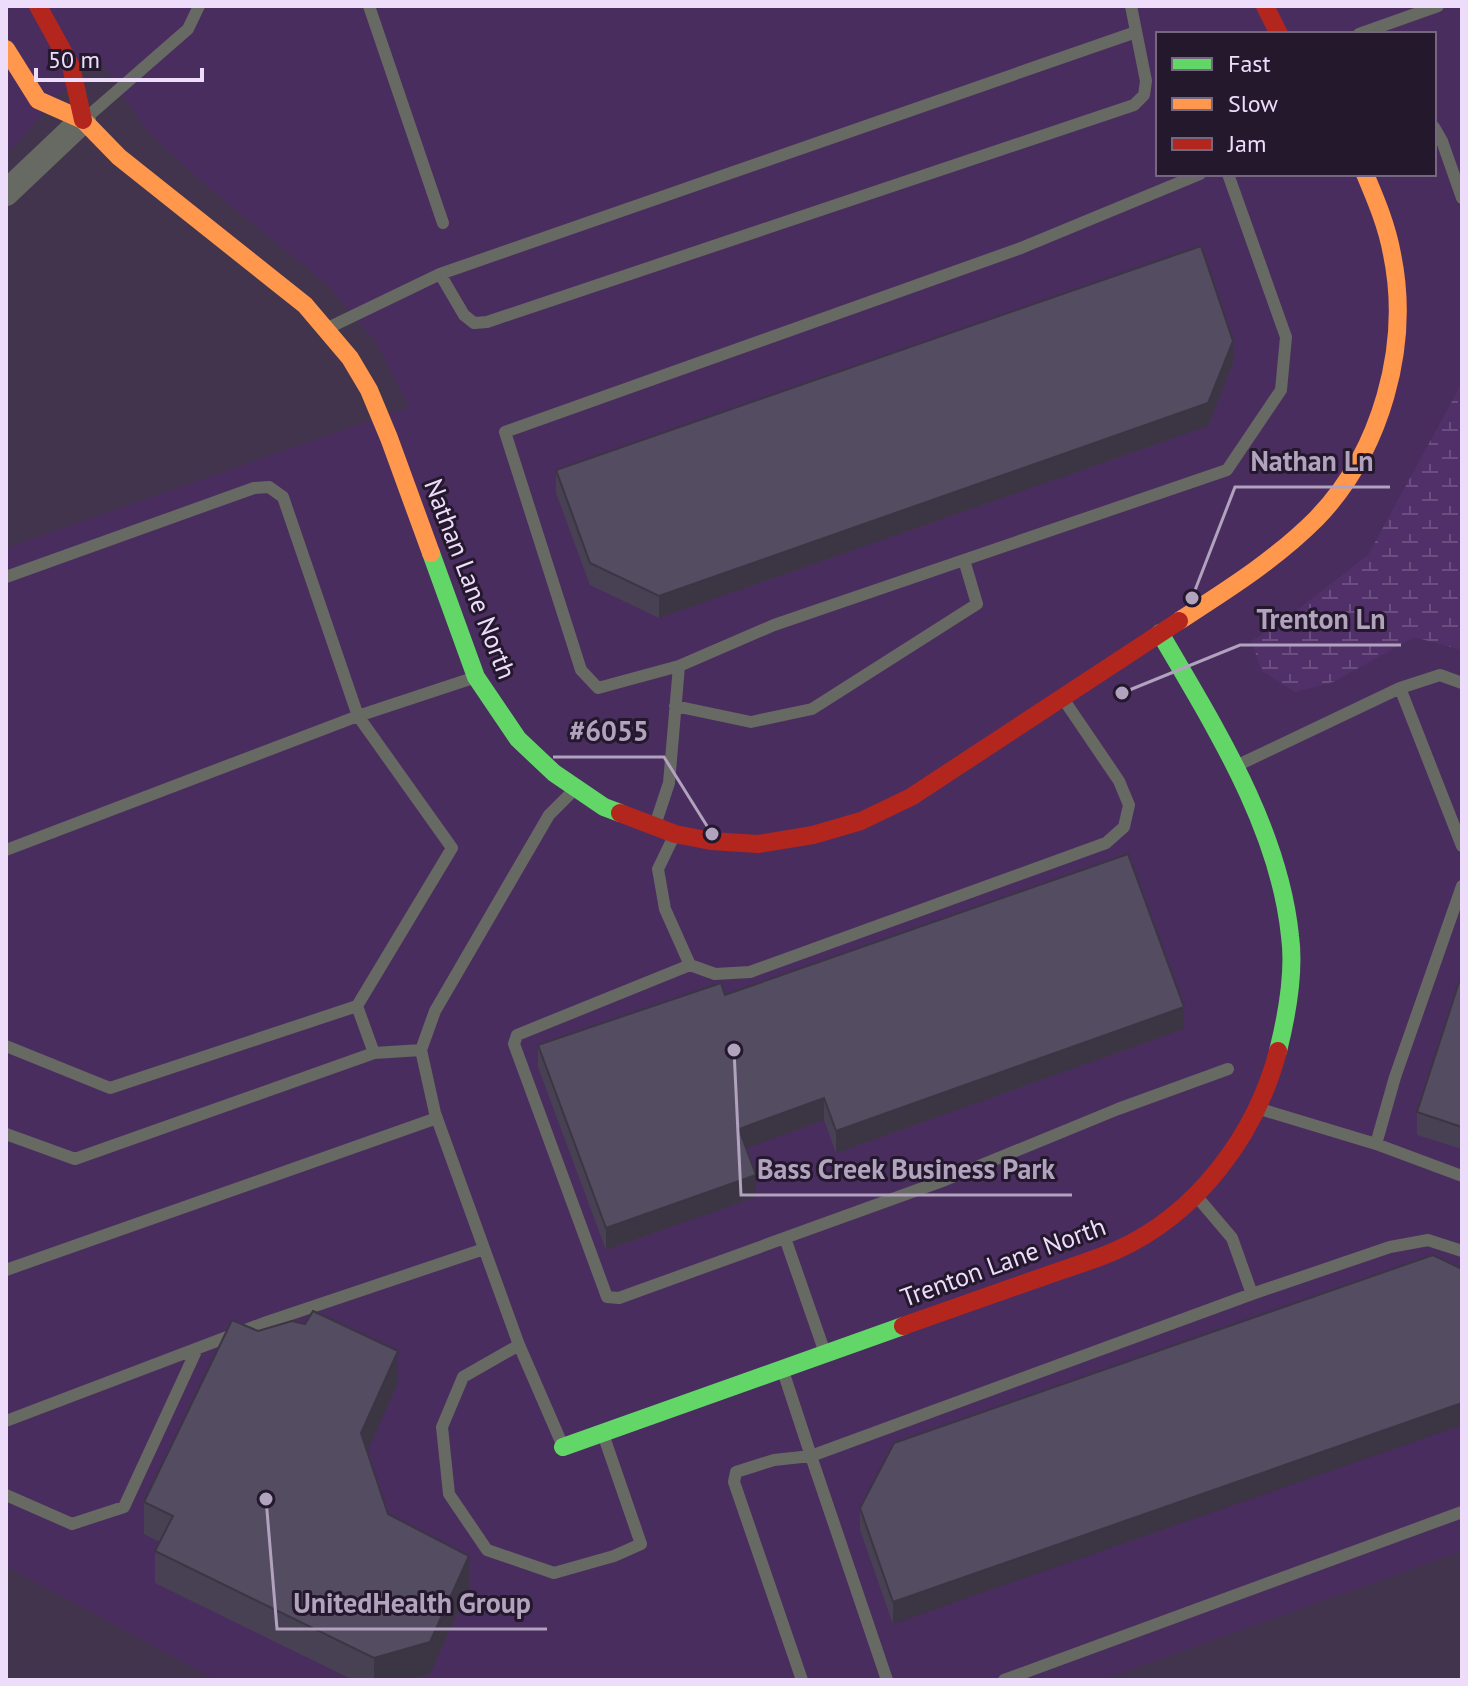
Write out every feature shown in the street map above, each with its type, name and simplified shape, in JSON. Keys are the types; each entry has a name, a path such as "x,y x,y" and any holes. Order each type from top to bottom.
{"street":[{"path":"6,193 83,120 71,66 38,6"},
{"path":"1265,6 1278,32"},
{"name":"Nathan Lane North","path":"6,49 38,100 83,120 119,157 272,277 327,328 369,390 476,677 518,739 576,789 604,807 675,834 711,841 758,844 813,835 861,821 911,797 1160,633"},
{"path":"1160,633 1255,571 1296,539 1332,501 1367,446 1382,411 1396,355 1398,301 1392,248 1366,176"},
{"name":"Trenton Lane North","path":"563,1447 1118,1250 1159,1225 1196,1196 1237,1146 1258,1108 1283,1039 1290,988 1290,935 1273,865 1254,812 1160,633"}],"lane":[{"path":"83,120 188,29 199,6"},
{"path":"369,6 443,223"},
{"path":"440,274 464,315 474,323 487,322 1134,105 1144,95 1146,81 1131,6"},
{"path":"1380,31 1438,6"},
{"path":"327,328 440,274 1136,32"},
{"path":"1436,130 1462,198"},
{"path":"1195,176 1021,248 505,432 581,670 598,688 679,666 774,625 1227,470 1281,390 1286,337 1229,176"},
{"path":"6,577 254,488 269,487 283,497 358,716 452,848 357,1006 110,1088 6,1046"},
{"path":"675,706 751,722 812,709 977,604 964,560"},
{"path":"654,827 669,783 679,666"},
{"path":"1233,767 1400,688 1440,675 1462,683"},
{"path":"6,850 358,716 476,677"},
{"path":"1400,688 1462,846"},
{"path":"1062,697 1119,781 1129,805 1124,827 1106,843 750,972 715,974 690,965 517,1035 514,1044 607,1297 619,1298 945,1180 1118,1109 1228,1069"},
{"path":"563,1447 519,1345 437,1118 421,1050 435,1011 549,815 576,789"},
{"path":"675,834 658,869 665,909 690,965"},
{"path":"1376,1144 1395,1077 1462,886"},
{"path":"357,1006 374,1053"},
{"path":"6,1134 75,1159 374,1053 421,1050"},
{"path":"1258,1108 1376,1144 1462,1176"},
{"path":"6,1270 437,1118"},
{"path":"1196,1196 1232,1238 1252,1294"},
{"path":"785,1238 825,1353"},
{"path":"802,1680 734,1482 736,1472 774,1460 811,1456 1252,1294 1390,1247 1428,1240 1462,1251"},
{"path":"6,1421 264,1323 484,1249"},
{"path":"519,1345 463,1377 442,1427 449,1494 487,1550 554,1573 614,1556 641,1544 603,1433"},
{"path":"6,1495 72,1524 124,1507 197,1349"},
{"path":"782,1368 887,1680"},
{"path":"1004,1680 1462,1512"}],"shaded area":[{"path":"6,6 1462,6 1462,1551 1101,1680 216,1680 6,1566 6,548 409,407 376,342 328,285 208,187 147,131 96,54 6,155"}],"green space":[{"path":"1462,383 1462,650 1414,637 1333,682 1295,692 1262,671 1251,641 1278,625 1368,555"}],"building":[{"path":"1201,246 1233,341 1208,403 659,596 590,563 556,470"},
{"path":"1128,854 1184,1007 836,1131 824,1098 739,1129 756,1175 606,1228 538,1045 721,983 725,995"},
{"path":"1462,973 1462,1127 1417,1112"},
{"path":"1433,1255 1462,1269 1462,1403 893,1602 860,1508 894,1443"},
{"path":"313,1311 398,1351 361,1433 388,1514 469,1556 430,1642 374,1658 155,1551 173,1516 144,1502 232,1320 258,1331 292,1321 305,1324"}],"traffic: fast":[{"path":"431,553 476,677 518,739 554,773 604,807 620,813"},
{"path":"1160,633 1241,778 1273,856 1290,936 1292,965 1278,1051"},
{"path":"563,1447 903,1326"}],"traffic: slow":[{"path":"6,49 38,100 83,120 119,157 305,305 350,358 369,390 389,438 431,553"},
{"path":"1179,621 1267,561 1316,519 1339,492 1374,430 1386,396 1393,361 1397,289 1387,233 1366,176"}],"traffic: jam":[{"path":"38,6 71,66 83,120"},
{"path":"1265,6 1278,32"},
{"path":"620,813 675,834 711,841 758,844 813,835 861,821 911,797 1179,621"},
{"path":"903,1326 1109,1254 1146,1235 1173,1216 1219,1168 1238,1141 1255,1112 1278,1051"}],"place":[{"name":"Nathan Ln","path":"1192,598"},
{"name":"Trenton Ln","path":"1122,693"},
{"name":"#6055","path":"712,834"},
{"name":"Bass Creek Business Park","path":"734,1050"},
{"name":"UnitedHealth Group","path":"266,1499"}]}
